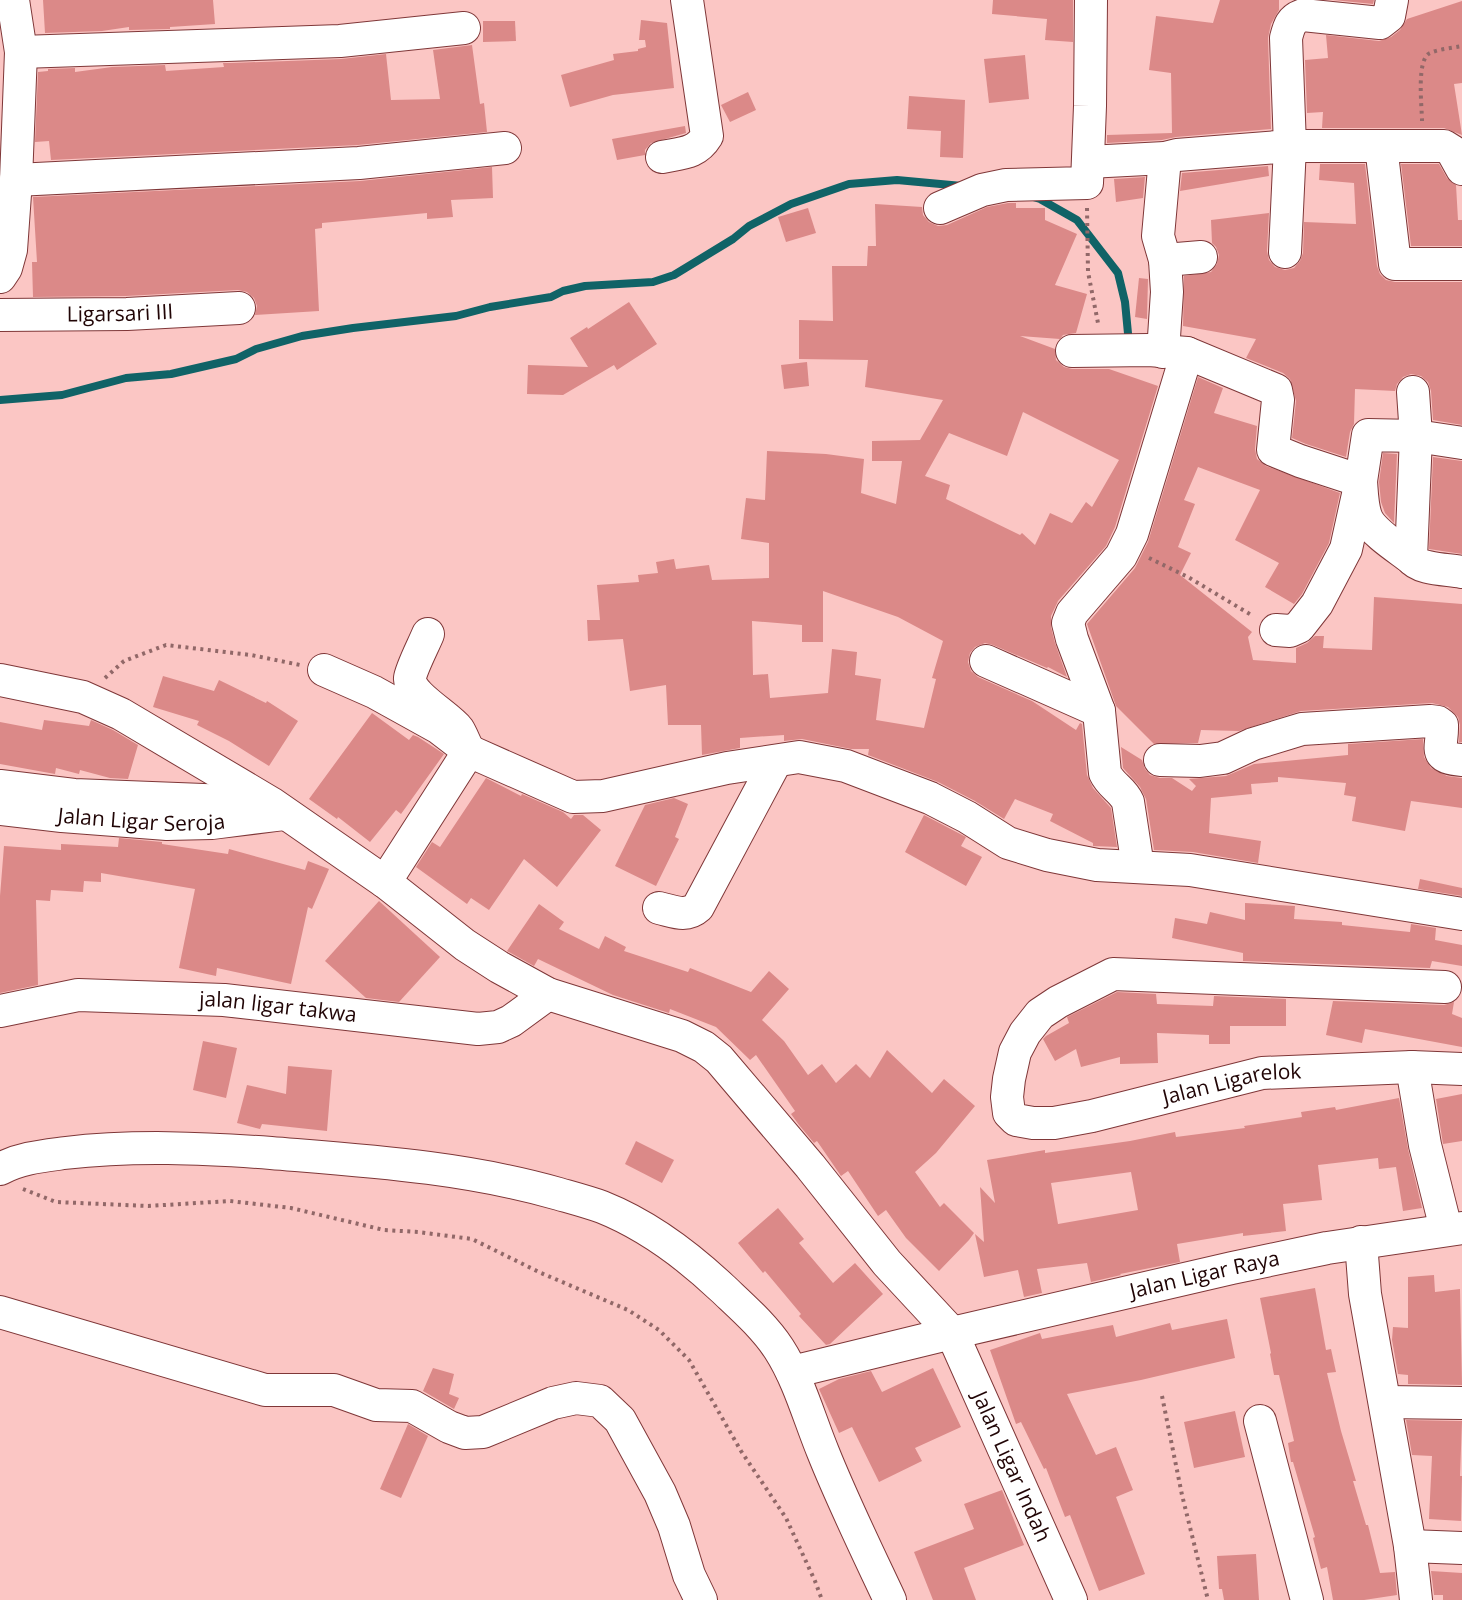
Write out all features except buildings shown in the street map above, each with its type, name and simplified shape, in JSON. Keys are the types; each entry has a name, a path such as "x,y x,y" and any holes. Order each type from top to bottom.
{"street":[{"path":"0,277 6,268 11,250 16,180 21,52 13,0"},
{"path":"662,157 695,150 707,136 687,0"},
{"path":"1087,173 1091,0"},
{"path":"1285,252 1290,146 1286,38 1289,26 1295,17 1303,15 1380,23 1389,16 1392,0"},
{"path":"21,52 340,41 464,28"},
{"path":"940,208 982,189 1087,173 1177,155 1290,146 1444,146 1452,151 1462,169"},
{"path":"1382,146 1395,264 1462,264"},
{"path":"16,180 359,163 505,148"},
{"path":"1138,867 1128,802 1126,796 1109,783 1105,773 1099,711 1078,659 1068,624 1072,613 1127,547 1175,352 1165,260 1158,236 1165,158"},
{"path":"1165,260 1201,257"},
{"name":"Ligarsari III","path":"0,315 127,314 239,308"},
{"path":"1072,351 1175,352 1276,390 1278,400 1273,450 1361,480"},
{"path":"1411,558 1416,436 1413,392"},
{"path":"1276,630 1290,631 1299,627 1317,604 1346,549 1368,435 1416,436 1462,443"},
{"path":"1361,480 1367,520 1383,536 1411,558 1414,563 1462,572"},
{"path":"428,634 410,679 411,687 459,730 469,750"},
{"path":"986,661 1099,711"},
{"path":"324,670 374,692 439,728 469,750 573,797 603,796 727,768 799,757 846,766 930,798 967,817 1008,843 1047,855 1097,865 1190,870 1462,914"},
{"name":"Jalan Ligar Indah","path":"0,680 83,697 121,714 277,808 385,882 465,945 499,968 548,994 682,1036 704,1047 719,1059 810,1166 887,1263 952,1333 1071,1600"},
{"path":"1160,760 1200,761 1222,758 1253,744 1302,729 1430,721 1442,725 1440,748 1442,755 1447,759 1462,760"},
{"path":"385,882 469,750"},
{"path":"659,908 686,914 698,907 777,761"},
{"path":"0,786 74,795 277,808"},
{"name":"Jalan Ligar Seroja","path":"0,809 167,824 212,822 277,808"},
{"name":"Jalan Ligarelok","path":"1445,987 1113,974 1058,1002 1040,1014 1025,1033 1015,1052 1009,1079 1007,1097 1009,1113 1016,1120 1054,1123 1092,1116 1262,1072 1412,1067 1462,1069"},
{"name":"jalan ligar takwa","path":"0,1011 78,995 224,1000 478,1029 498,1027 511,1021 548,994"},
{"path":"1412,1067 1425,1144 1454,1229"},
{"path":"9,1178 14,1161 89,1150 136,1147 206,1148 434,1168 529,1185 600,1207 636,1223 703,1269 762,1326 779,1349 792,1372 824,1454 890,1600"},
{"name":"Jalan Ligar Raya","path":"792,1372 1253,1264 1361,1242 1454,1229"},
{"path":"1361,1242 1365,1294 1410,1546 1416,1600"},
{"path":"0,1312 265,1390 334,1390 376,1405 412,1406 449,1427 465,1433 483,1432 553,1403 576,1398 600,1401 620,1420 660,1493 674,1526 689,1575 701,1600"},
{"path":"1385,1402 1462,1403"},
{"path":"1260,1422 1307,1600"},
{"path":"1410,1546 1462,1548"}],"path":[{"path":"1423,146 1421,69 1423,59 1428,54 1462,46"},
{"path":"1087,173 1088,272 1104,352"},
{"path":"1127,547 1188,577 1276,630"},
{"path":"83,697 124,661 166,645 251,655 324,670"},
{"path":"9,1178 56,1202 148,1206 231,1201 291,1208 384,1230 471,1239 541,1273 628,1310 659,1330 689,1360 741,1451 786,1518 822,1600"},
{"path":"1162,1396 1182,1496 1208,1600"}],"waterway":[{"path":"0,400 62,395 126,378 171,374 236,359 256,349 302,336 456,316 490,307 551,297 563,291 585,286 653,282 674,275 733,239 749,226 791,204 849,184 897,180 962,186"},
{"path":"1033,197 1077,220 1118,273 1125,302 1129,344"}]}
